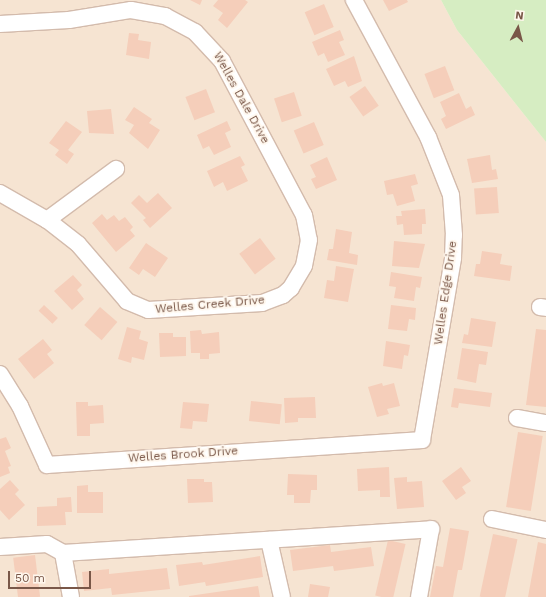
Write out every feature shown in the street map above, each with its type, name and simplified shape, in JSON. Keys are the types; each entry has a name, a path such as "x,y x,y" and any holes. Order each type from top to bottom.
{"street":[{"name":"Welles Edge Drive","path":"354,0 428,137 451,195 454,235 453,258 422,440"},
{"name":"Welles Dale Drive","path":"0,24 29,24 69,20 120,10 142,10 175,20 204,39 222,61 307,223 309,240 304,266 292,288"},
{"path":"47,220 116,169"},
{"name":"Welles Creek Drive","path":"0,193 47,220 78,244 128,301 139,308 157,311 262,303 283,295 292,288"},
{"name":"Welles Brook Drive","path":"0,374 20,406 47,465 422,440"},
{"path":"517,418 546,423"},
{"path":"492,519 546,530"},
{"path":"0,547 47,544 63,553 431,529 419,597"},
{"path":"269,540 282,597"},
{"path":"63,553 71,597"}],"shaded area":[{"path":"0,0 441,0 457,30 546,142 546,597 0,597"}],"green space":[{"path":"441,0 546,0 546,142 457,30"}],"building":[{"path":"190,0 202,0 200,5"},
{"path":"218,0 245,0 248,2 227,28 218,20 223,13 213,6"},
{"path":"383,0 407,0 408,2 389,11"},
{"path":"324,4 334,27 314,35 305,12"},
{"path":"340,30 344,40 339,42 345,55 328,62 324,53 318,56 312,42"},
{"path":"129,33 139,34 138,40 151,42 149,59 126,55"},
{"path":"354,56 362,81 348,87 345,81 334,86 326,69"},
{"path":"445,66 454,90 434,98 424,74"},
{"path":"365,86 379,106 363,117 349,97"},
{"path":"206,89 215,112 194,120 185,97"},
{"path":"294,92 302,116 282,122 274,98"},
{"path":"459,93 466,109 471,106 475,115 446,129 441,119 446,116 440,102"},
{"path":"134,107 152,119 149,123 160,130 148,149 129,133 134,125 125,120"},
{"path":"111,109 114,134 89,133 87,111"},
{"path":"66,121 82,132 68,150 74,154 67,164 55,155 59,150 49,143"},
{"path":"227,121 231,130 225,133 231,147 214,155 209,146 203,149 197,135"},
{"path":"314,122 324,145 304,154 294,131"},
{"path":"490,155 492,170 496,169 498,179 472,183 467,159"},
{"path":"240,156 245,165 241,167 248,181 227,191 223,182 214,187 207,171"},
{"path":"327,157 337,180 316,189 311,179 316,177 310,165"},
{"path":"415,174 418,184 411,186 415,201 397,206 393,194 387,195 384,181"},
{"path":"497,187 499,213 476,215 474,189"},
{"path":"158,193 172,208 150,228 143,220 146,218 131,203 139,195 147,203"},
{"path":"425,209 426,224 422,224 422,234 404,235 403,224 397,225 396,216 402,216 401,211"},
{"path":"102,214 107,220 114,215 119,221 125,217 133,227 130,230 135,236 116,252 92,223"},
{"path":"336,229 352,232 349,253 358,255 357,265 327,260 329,249 333,249"},
{"path":"260,238 276,259 255,274 239,254"},
{"path":"394,241 425,244 419,268 392,266"},
{"path":"146,243 168,258 155,277 143,269 139,275 129,268"},
{"path":"482,251 502,254 500,264 512,266 510,281 474,276 476,264 480,264"},
{"path":"336,266 354,269 348,302 324,298 327,280 334,281"},
{"path":"391,272 422,277 420,288 416,287 414,301 394,298 396,287 389,286"},
{"path":"73,275 82,285 77,290 84,299 72,310 54,291"},
{"path":"44,305 58,318 52,324 39,311"},
{"path":"391,305 416,308 415,320 409,319 407,331 388,329"},
{"path":"100,307 117,322 102,340 84,325"},
{"path":"471,318 496,322 492,347 462,343 464,334 468,335"},
{"path":"127,327 141,331 139,339 148,342 144,360 132,357 131,363 118,359"},
{"path":"536,329 546,330 546,407 526,405"},
{"path":"201,330 202,334 219,332 220,353 209,354 209,359 200,359 200,353 191,353 190,331"},
{"path":"159,333 173,333 173,337 186,337 186,356 160,357"},
{"path":"43,339 52,350 47,354 54,363 34,379 18,359"},
{"path":"386,341 410,345 408,356 404,355 402,369 383,366"},
{"path":"462,348 488,352 486,365 479,364 476,383 457,379"},
{"path":"382,383 383,386 394,383 400,406 387,409 389,414 377,417 368,387"},
{"path":"454,388 492,393 490,407 459,403 458,408 451,407"},
{"path":"315,397 316,418 298,418 298,422 285,423 284,398"},
{"path":"251,401 282,404 280,424 249,421"},
{"path":"76,402 88,402 88,406 103,405 104,423 90,424 90,436 77,436"},
{"path":"183,402 209,404 207,422 193,421 192,429 180,428"},
{"path":"518,432 543,436 531,511 506,507"},
{"path":"6,437 11,448 5,451 11,466 8,467 10,473 0,477 0,439"},
{"path":"389,467 390,497 380,497 380,490 358,491 357,469"},
{"path":"461,467 471,481 462,487 466,493 456,500 442,481"},
{"path":"288,474 317,475 317,490 311,490 310,503 294,503 294,495 287,495"},
{"path":"407,477 407,482 422,481 424,507 397,509 394,478"},
{"path":"187,479 204,479 204,482 212,482 213,502 188,503"},
{"path":"10,480 19,490 15,494 25,505 9,520 0,510 0,489"},
{"path":"88,485 88,492 103,492 103,513 77,513 77,486"},
{"path":"71,497 72,512 65,512 66,525 37,526 37,507 57,506 57,498"},
{"path":"450,528 469,531 462,570 458,570 453,597 430,597 436,566 443,567"},
{"path":"493,534 517,539 505,597 480,597"},
{"path":"388,540 406,544 393,597 375,596"},
{"path":"538,542 546,544 546,597 528,597"},
{"path":"330,545 331,552 371,547 374,566 334,571 333,566 293,571 290,550"},
{"path":"35,555 40,597 18,597 13,558"},
{"path":"260,556 263,577 206,586 205,582 179,586 176,565 202,562 203,565"},
{"path":"167,568 170,589 112,595 111,588 84,591 82,572 109,569 109,574"},
{"path":"310,584 330,587 328,597 308,597"},
{"path":"258,586 260,597 189,597 189,596"}]}
